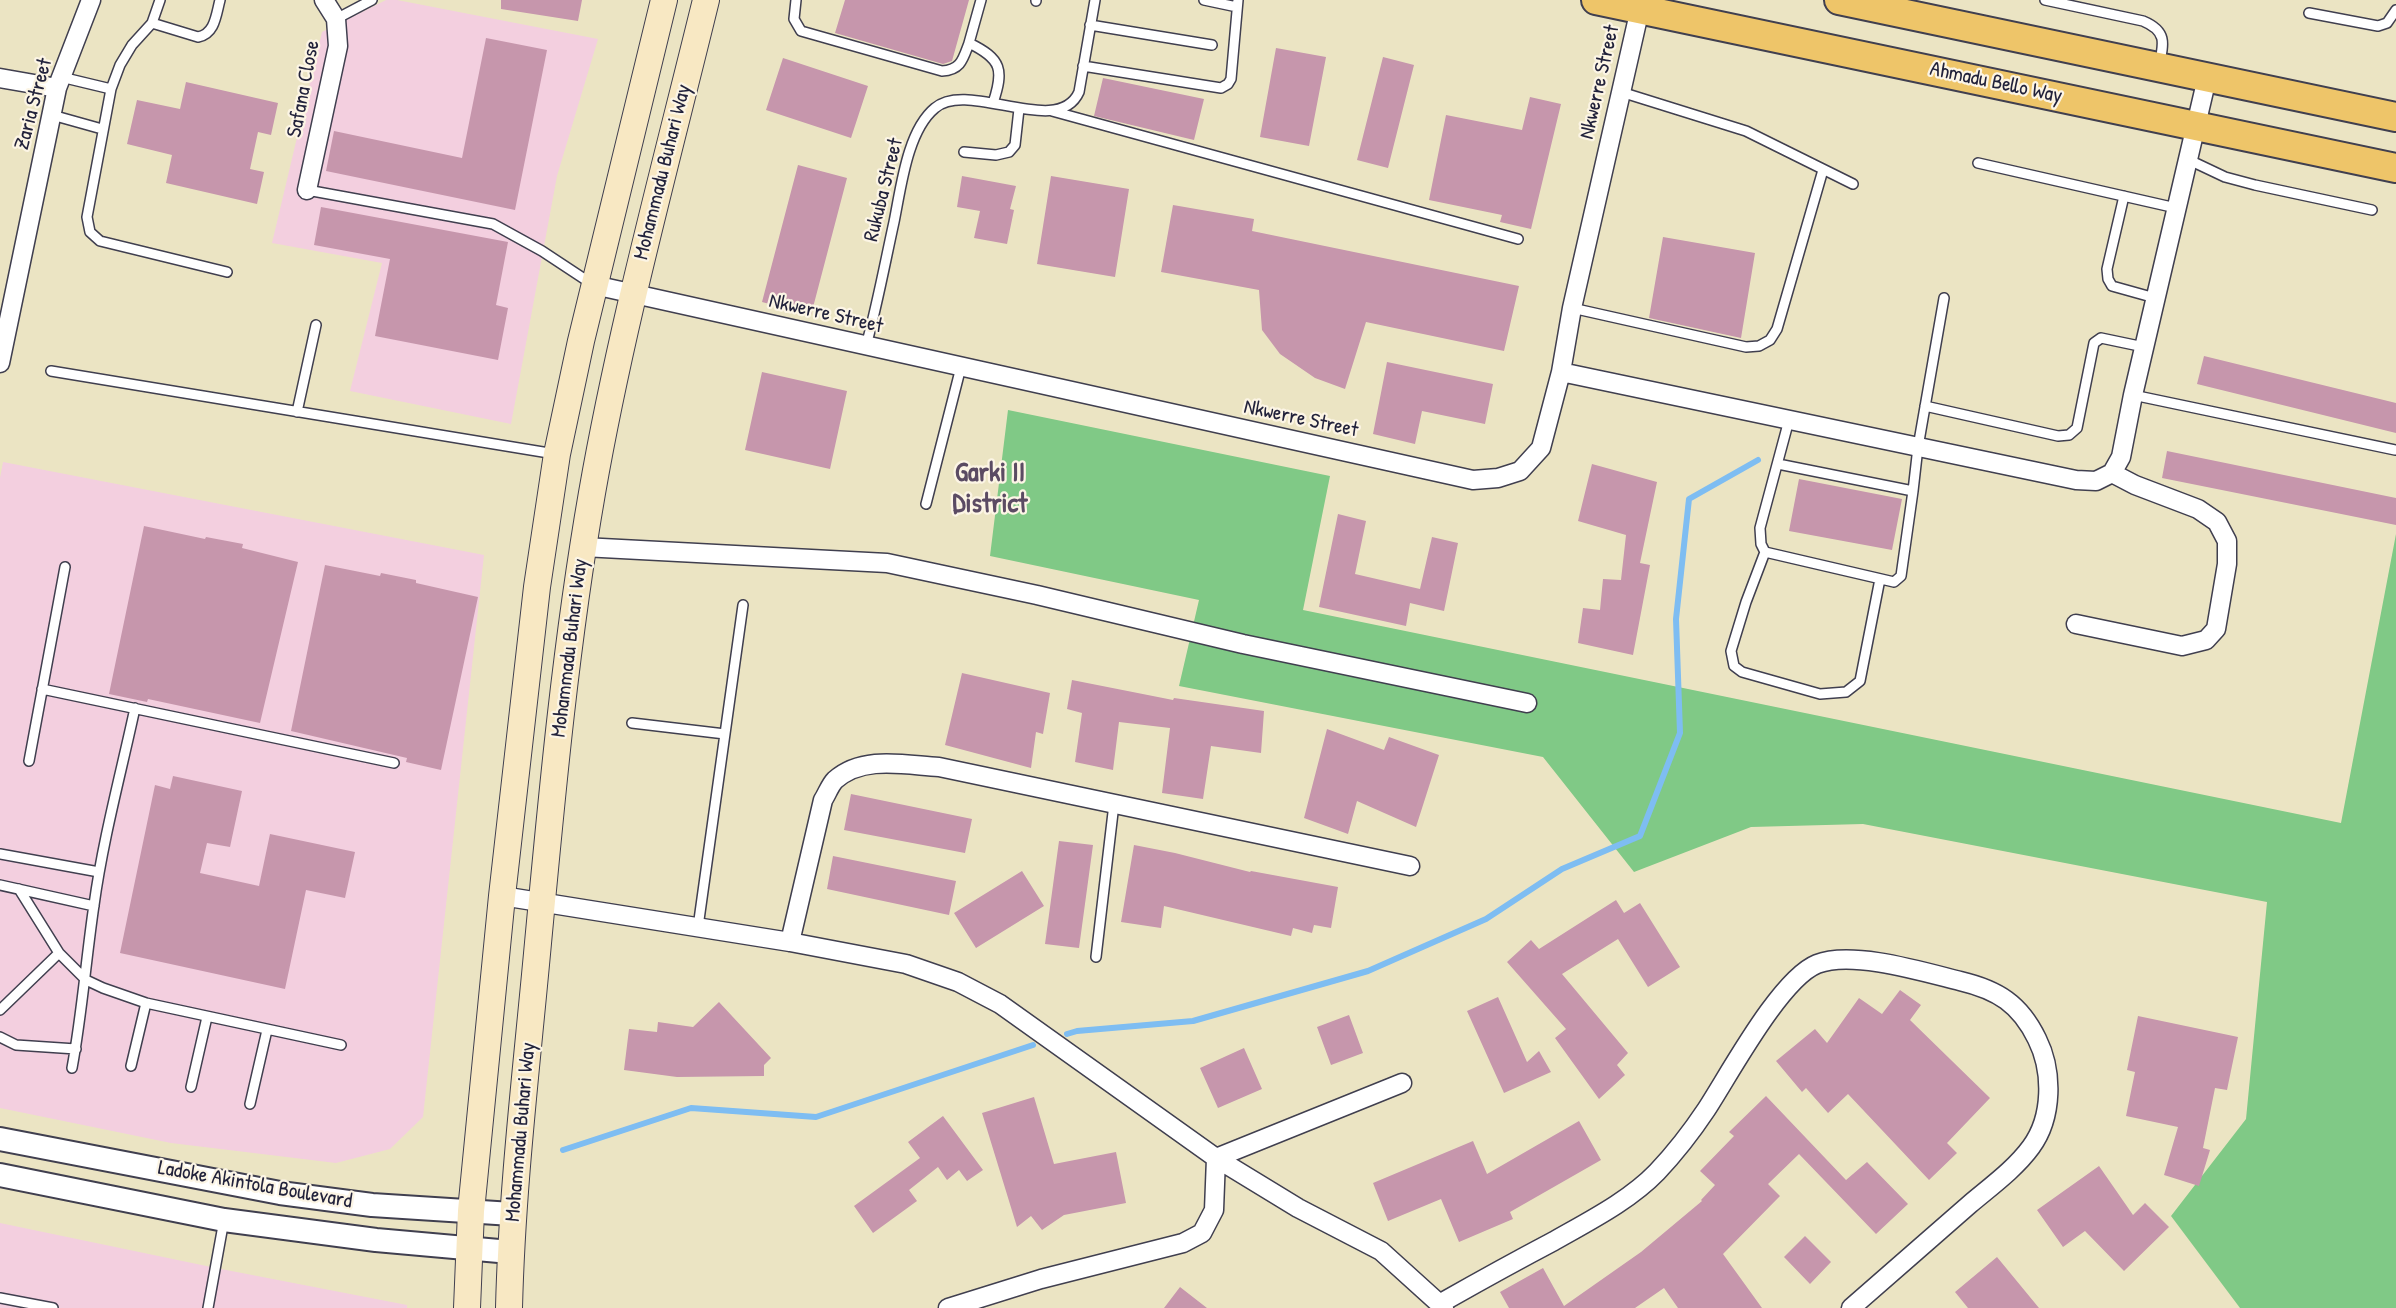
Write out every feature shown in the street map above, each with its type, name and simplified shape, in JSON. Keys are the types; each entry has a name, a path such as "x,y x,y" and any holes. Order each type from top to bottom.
{"main road":[{"name":"Mohammadu Buhari Way","path":"467,1308 471,1211 502,896 537,587 557,454 594,285 664,0"},
{"name":"Mohammadu Buhari Way","path":"509,1308 512,1215 542,902 563,697 583,547 633,294 706,0"},
{"name":"Ahmadu Bello Way","path":"1596,0 1641,5 2396,168"},
{"path":"1839,0 2396,117"}],"street":[{"name":"Zaria Street","path":"0,363 7,298 59,82 91,0"},
{"name":"Safana Close","path":"307,190 338,45 336,19 324,0"},
{"name":"Nkwerre Street","path":"594,285 1473,480 1498,478 1520,471 1541,448 1561,372 1572,308 1641,5"},
{"path":"0,78 59,82"},
{"path":"1561,372 2076,480 2096,481 2112,473 2121,457 2133,395 2207,78"},
{"path":"2076,624 2182,646 2206,640 2216,630 2227,564 2227,541 2217,522 2198,509 2135,485 2112,473"},
{"path":"583,547 887,563 1284,653 1527,703"},
{"path":"790,942 823,800 834,781 849,771 869,764 939,767 1410,866"},
{"path":"502,896 790,942 906,964 958,982 1000,1004 1216,1158 1298,1208 1381,1251 1442,1306 1579,1227 1619,1202 1656,1173 1704,1113 1753,1034 1804,970 1819,963 1838,959 1897,966 1974,985 2008,999 2028,1021 2044,1052 2049,1082 2044,1118 2032,1146 2007,1172 1851,1308"},
{"path":"1216,1158 1402,1083"},
{"name":"Ladoke Akintola Boulevard","path":"0,1139 280,1193 372,1205 512,1215"},
{"path":"948,1308 1041,1279 1183,1243 1202,1233 1214,1210 1216,1158"},
{"name":"Ladoke Akintola Boulevard","path":"0,1175 224,1220 468,1250 510,1252"}],"lane":[{"path":"160,0 152,23 132,45 111,89 87,217 90,232 100,241 227,272"},
{"path":"152,23 198,38 206,36 211,30 220,0"},
{"path":"336,19 372,0"},
{"path":"796,0 794,19 801,31 942,71 952,70 961,63 981,0"},
{"path":"1095,0 1083,66 1221,88 1231,79 1237,3 1203,0"},
{"path":"2045,0 2144,21 2156,27 2162,37 2163,48 2159,68"},
{"path":"2309,13 2378,26 2387,23 2396,10"},
{"path":"1090,25 1212,45"},
{"path":"969,43 988,52 1000,68 999,84 993,103"},
{"name":"Rukuba Street","path":"866,346 907,163 920,127 936,107 957,100 993,103 1019,109 1049,110 1067,106 1075,101 1079,92 1083,66"},
{"path":"59,82 111,89"},
{"path":"1621,92 1746,131 1854,184"},
{"path":"964,152 996,155 1009,152 1015,145 1019,109"},
{"path":"1049,110 1518,239"},
{"path":"52,115 102,129"},
{"path":"2187,159 2235,180 2372,210"},
{"path":"1978,164 2176,208"},
{"path":"1572,308 1746,347 1765,343 1774,334 1782,315 1823,170"},
{"path":"307,190 493,224 542,251 594,285"},
{"path":"2124,196 2107,269 2108,279 2112,286 2156,298"},
{"path":"1789,420 1760,528 1761,544 1766,552 1894,582 1901,576 1917,447 1944,298"},
{"path":"297,412 316,325"},
{"path":"1925,406 2058,436 2069,435 2077,428 2094,343 2101,338 2144,347"},
{"path":"926,504 961,367"},
{"path":"51,371 557,454"},
{"path":"2133,395 2395,450"},
{"path":"1778,464 1913,492"},
{"path":"1766,552 1746,602 1731,651 1734,666 1742,672 1820,694 1846,692 1860,681 1880,579"},
{"path":"29,761 65,567"},
{"path":"698,927 743,605"},
{"path":"42,689 394,763"},
{"path":"72,1068 86,980 99,872 135,708"},
{"path":"632,723 725,734"},
{"path":"1096,957 1114,804"},
{"path":"0,854 99,872"},
{"path":"0,885 94,906"},
{"path":"19,889 59,953 86,980 146,1003 341,1045"},
{"path":"0,1010 59,953"},
{"path":"131,1066 146,1003"},
{"path":"190,1087 207,1017"},
{"path":"250,1104 267,1030"},
{"path":"0,1037 16,1045 76,1049"},
{"path":"208,1308 224,1220"},
{"path":"0,1298 53,1308"}],"shaded area":[{"path":"386,0 397,0 598,39 557,176 511,424 350,391 382,263 272,243 322,32"},
{"path":"3,462 484,555 423,1117 390,1149 336,1163 171,1143 0,1108 0,478"},
{"path":"0,1223 407,1305 407,1308 0,1308"}],"green space":[{"path":"1008,410 1330,476 1303,610 2341,823 2396,534 2396,1308 2240,1308 2171,1216 2246,1119 2267,902 1863,824 1751,827 1634,872 1543,757 1179,686 1199,600 990,556"}],"building":[{"path":"501,0 582,0 578,21 501,9"},
{"path":"845,0 969,0 952,61 943,64 835,33"},
{"path":"486,38 547,50 515,210 326,171 334,131 462,158"},
{"path":"1276,48 1326,57 1309,146 1260,137"},
{"path":"1383,57 1414,65 1388,168 1357,160"},
{"path":"783,58 868,86 851,138 766,110"},
{"path":"1103,78 1204,99 1194,140 1094,116"},
{"path":"186,82 278,103 271,135 258,132 250,169 264,172 257,204 166,183 172,155 127,144 137,100 180,109"},
{"path":"1530,97 1561,104 1531,229 1500,222 1502,215 1429,200 1446,115 1522,130"},
{"path":"798,165 847,178 811,315 762,302"},
{"path":"962,176 1016,186 1010,209 1014,210 1007,244 974,238 980,211 957,207"},
{"path":"1051,176 1129,189 1115,277 1037,264"},
{"path":"1173,205 1254,219 1252,231 1519,286 1504,351 1366,322 1345,389 1315,378 1280,354 1262,330 1259,290 1161,272"},
{"path":"321,207 508,242 496,305 508,308 498,360 375,336 390,259 314,245"},
{"path":"1663,237 1755,253 1741,338 1649,318"},
{"path":"2204,356 2396,403 2396,433 2197,384"},
{"path":"1387,362 1493,384 1485,424 1422,411 1415,444 1373,434"},
{"path":"762,372 847,391 830,469 745,450"},
{"path":"2167,451 2396,498 2396,525 2162,478"},
{"path":"1592,464 1657,482 1640,563 1650,565 1633,655 1578,643 1583,608 1600,610 1603,579 1621,580 1626,535 1578,521"},
{"path":"1799,479 1902,499 1892,550 1789,531"},
{"path":"1338,514 1366,521 1355,574 1420,589 1432,537 1458,543 1444,611 1410,603 1406,626 1319,607"},
{"path":"144,526 205,539 206,537 243,544 242,548 298,562 260,723 148,699 147,702 109,694"},
{"path":"325,565 380,576 381,573 416,580 416,583 478,597 441,770 406,762 407,758 291,731"},
{"path":"962,673 1050,693 1043,734 1036,732 1031,768 945,745"},
{"path":"1072,680 1173,700 1174,698 1264,711 1261,753 1211,746 1203,799 1162,793 1170,728 1119,722 1113,770 1075,762 1082,713 1067,709"},
{"path":"1327,729 1384,750 1389,737 1439,755 1416,827 1357,801 1348,834 1304,818"},
{"path":"173,776 242,791 230,847 207,843 200,873 259,886 270,834 355,852 345,898 306,890 285,989 120,953 155,785 170,789"},
{"path":"851,794 972,819 965,853 844,830"},
{"path":"1059,841 1093,845 1079,948 1045,944"},
{"path":"1134,845 1250,872 1338,887 1331,928 1314,925 1312,933 1293,928 1291,936 1164,906 1161,928 1121,922"},
{"path":"833,856 956,881 949,915 827,889"},
{"path":"1022,871 1044,906 976,948 954,913"},
{"path":"1616,900 1624,913 1640,903 1680,967 1648,987 1618,939 1562,974 1628,1053 1617,1065 1625,1075 1599,1099 1555,1038 1566,1029 1507,962 1531,940 1539,949"},
{"path":"1900,990 1921,1005 1910,1020 1990,1098 1947,1143 1957,1153 1929,1180 1848,1094 1828,1113 1806,1088 1802,1092 1776,1061 1815,1029 1827,1043 1859,998 1882,1014"},
{"path":"1498,997 1527,1062 1539,1051 1551,1072 1504,1093 1467,1011"},
{"path":"719,1002 771,1058 764,1065 764,1076 677,1077 624,1070 629,1029 657,1032 658,1022 693,1027"},
{"path":"1349,1015 1363,1053 1331,1065 1317,1027"},
{"path":"2138,1016 2238,1037 2227,1090 2215,1088 2203,1148 2210,1150 2199,1186 2164,1175 2178,1127 2126,1116 2135,1072 2127,1070"},
{"path":"1244,1048 1262,1089 1218,1108 1200,1068"},
{"path":"1766,1096 1846,1180 1867,1162 1908,1204 1876,1234 1799,1154 1768,1184 1780,1196 1723,1254 1762,1308 1678,1308 1664,1288 1635,1308 1509,1308 1500,1292 1543,1268 1564,1306 1641,1252 1702,1201 1715,1185 1700,1171 1734,1136 1729,1132"},
{"path":"1034,1097 1054,1164 1116,1152 1126,1203 1064,1215 1042,1230 1031,1216 1017,1227 982,1113"},
{"path":"943,1116 983,1170 967,1181 959,1170 947,1180 938,1167 909,1190 917,1201 873,1233 854,1206 920,1158 908,1142"},
{"path":"1579,1121 1601,1160 1510,1212 1513,1219 1459,1242 1441,1199 1388,1221 1373,1183 1473,1141 1487,1174"},
{"path":"2099,1166 2133,1215 2145,1203 2169,1227 2124,1271 2085,1231 2063,1247 2037,1210"},
{"path":"1805,1236 1831,1262 1810,1284 1784,1257"},
{"path":"1997,1257 2039,1308 1968,1308 1955,1292"},
{"path":"1180,1287 1207,1308 1164,1308"}],"waterway":[{"path":"1067,1034 1077,1031 1193,1021 1368,971 1486,919 1562,869 1640,836 1680,733 1676,619 1689,499 1758,460"},
{"path":"563,1150 691,1108 816,1117 1033,1045"}],"district":[{"name":"Garki II District","path":"990,490"}]}
